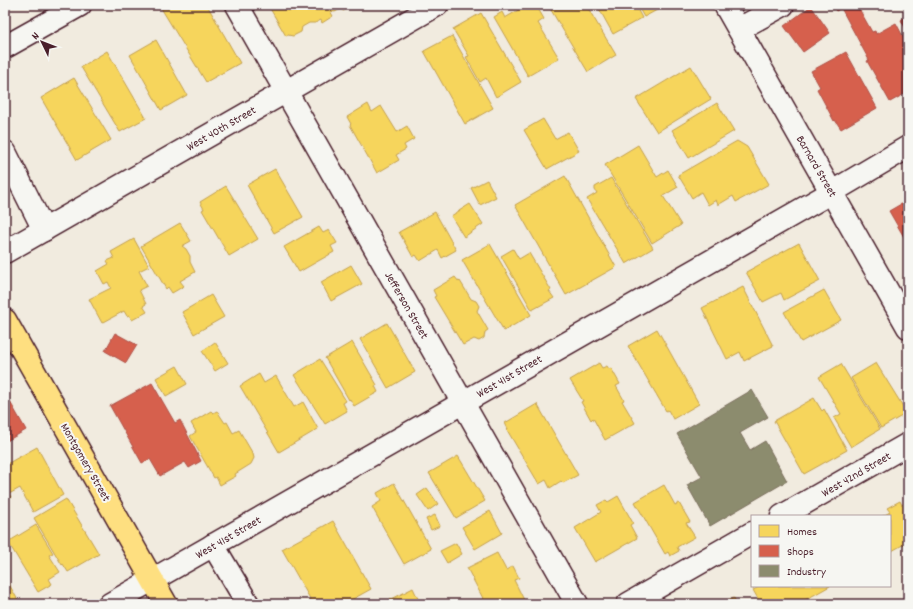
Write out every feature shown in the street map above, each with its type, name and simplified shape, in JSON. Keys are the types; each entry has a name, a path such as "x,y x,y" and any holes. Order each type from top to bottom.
{"main road":[{"name":"Montgomery Street","path":"5,320 166,604"}],"street":[{"path":"5,47 80,5"},
{"name":"Jefferson Street","path":"237,5 577,604"},
{"name":"West 40th Street","path":"5,252 437,5"},
{"name":"Barnard Street","path":"725,5 908,326"},
{"path":"739,29 783,5"},
{"name":"West 41st Street","path":"110,604 832,192 908,146"},
{"path":"5,152 44,230"},
{"name":"West 42nd Street","path":"784,515 908,444"},
{"path":"628,604 751,534"},
{"path":"213,546 248,604"}],"building: Homes":[{"path":"166,5 207,5 240,63 206,82 161,8"},
{"path":"268,5 353,5 343,11 342,8 335,12 330,11 333,16 322,23 321,20 315,23 309,23 302,27 301,32 293,36 286,36"},
{"path":"527,5 536,5 544,19 538,23 559,58 528,76 494,17 502,12 505,18"},
{"path":"548,5 586,5 616,55 588,72"},
{"path":"597,5 635,5 642,18 613,34"},
{"path":"637,5 657,5 655,6 657,10 644,17"},
{"path":"481,13 521,82 496,97 486,78 480,82 466,57 469,56 453,29"},
{"path":"452,36 493,108 465,124 424,51"},
{"path":"156,40 187,95 161,110 130,55"},
{"path":"107,51 146,118 120,132 81,67"},
{"path":"691,66 711,99 657,132 636,99"},
{"path":"74,78 111,140 77,160 41,98"},
{"path":"717,103 734,131 689,158 672,130"},
{"path":"368,104 372,112 381,106 397,132 407,126 414,139 404,145 406,149 396,155 399,160 377,173 347,117"},
{"path":"543,119 555,139 568,132 579,151 547,169 524,130"},
{"path":"737,141 747,147 769,184 736,202 733,196 718,205 716,200 708,205 701,192 692,198 678,175"},
{"path":"638,145 657,177 668,170 678,187 663,196 681,225 652,243 605,165"},
{"path":"275,169 303,217 274,233 247,185"},
{"path":"565,176 616,267 566,295 515,205"},
{"path":"611,178 653,248 626,264 587,199 597,193 595,187"},
{"path":"487,180 496,197 480,205 471,188"},
{"path":"226,186 258,239 229,256 202,210 204,209 200,202"},
{"path":"470,204 483,224 464,237 451,216"},
{"path":"435,212 456,250 442,258 438,250 420,261 416,255 413,257 399,232"},
{"path":"180,223 191,241 182,246 186,249 190,256 190,262 195,272 180,281 184,286 172,293 168,287 166,289 141,246"},
{"path":"319,227 323,233 329,230 337,243 331,246 334,252 299,272 284,247"},
{"path":"134,239 149,266 139,271 147,286 139,290 146,304 143,306 147,312 132,320 124,311 102,323 89,299 111,288 108,282 104,284 97,271 109,264 107,261 114,258 111,252"},
{"path":"799,243 820,281 784,300 781,293 763,302 746,272"},
{"path":"490,244 531,315 504,331 462,260"},
{"path":"513,249 519,259 529,253 551,290 549,291 554,298 532,310 501,256"},
{"path":"351,265 362,284 331,301 321,282"},
{"path":"455,277 459,282 460,281 471,299 476,301 479,306 477,311 488,330 485,332 484,338 479,341 474,339 463,345 434,297 436,296 433,290"},
{"path":"743,287 773,346 744,361 740,352 727,359 702,308"},
{"path":"824,290 841,320 801,342 784,312"},
{"path":"211,295 224,317 194,334 182,312"},
{"path":"387,323 415,372 388,388 360,339"},
{"path":"657,329 699,404 673,419 668,410 666,411 628,346"},
{"path":"215,342 228,363 215,371 202,351"},
{"path":"352,342 377,385 375,386 378,392 354,406 325,358"},
{"path":"320,359 346,401 343,403 347,411 325,424 294,375"},
{"path":"599,363 602,368 607,366 609,369 611,368 620,384 616,386 624,400 622,401 635,423 605,440 593,418 591,420 581,402 583,401 570,380"},
{"path":"876,363 907,413 881,428 851,378"},
{"path":"841,364 880,429 851,447 834,418 841,414 819,377"},
{"path":"177,366 187,384 166,396 156,378"},
{"path":"259,374 264,383 276,376 294,407 303,402 318,429 279,452 240,386"},
{"path":"814,398 822,411 824,409 847,450 804,474 774,421"},
{"path":"537,404 578,475 563,483 561,481 550,488 546,480 539,484 507,430 508,429 505,423"},
{"path":"211,411 213,413 217,411 225,423 227,422 233,433 239,430 254,458 251,464 235,474 236,476 220,485 216,477 214,478 190,436 196,432 191,423"},
{"path":"37,447 63,495 33,512 20,488 9,494 11,497 5,501 5,465"},
{"path":"458,456 485,501 456,518 429,473"},
{"path":"394,483 431,549 404,564 372,507 381,501 377,493"},
{"path":"664,485 675,505 679,503 690,522 686,523 695,537 677,547 679,551 670,556 668,552 665,554 635,502"},
{"path":"427,488 438,504 428,511 417,495"},
{"path":"618,496 633,523 630,525 637,538 595,562 575,528 601,512 597,505 606,500 608,502"},
{"path":"66,499 99,554 68,572 63,564 62,565 34,518"},
{"path":"900,501 902,505 908,501 908,542 891,551 891,515 885,515 890,512 887,508"},
{"path":"490,511 502,533 475,549 462,527"},
{"path":"435,515 440,526 431,530 426,519"},
{"path":"333,521 371,589 344,604 313,604 282,549"},
{"path":"36,525 53,553 49,555 60,572 49,579 52,584 38,592 8,542"},
{"path":"456,543 462,554 447,563 440,551"},
{"path":"497,553 506,570 513,566 519,578 514,580 526,604 486,604 467,568"},
{"path":"5,577 19,602 15,604 5,604"},
{"path":"759,587 828,587 805,600 807,602 804,604 761,604 753,590"},
{"path":"413,588 419,601 413,604 390,604 388,601"},
{"path":"734,598 737,604 723,604"}],"building: Shops":[{"path":"833,5 857,5 872,32 875,31 876,34 896,23 908,46 908,92 890,102 867,61 869,60 841,8 836,11"},
{"path":"811,6 830,33 803,52 784,26"},
{"path":"908,15 908,33 901,20"},
{"path":"846,52 877,108 841,129 835,120 834,121 817,89 820,87 811,71"},
{"path":"908,200 908,244 889,211"},
{"path":"115,333 137,345 126,363 105,351"},
{"path":"152,383 175,423 180,420 201,461 189,468 185,462 160,476 150,459 142,463 110,406"},
{"path":"5,393 26,430 5,442"}],"building: Industry":[{"path":"752,390 768,417 740,433 750,450 765,441 787,481 710,526 687,485 702,477 677,434"}]}
